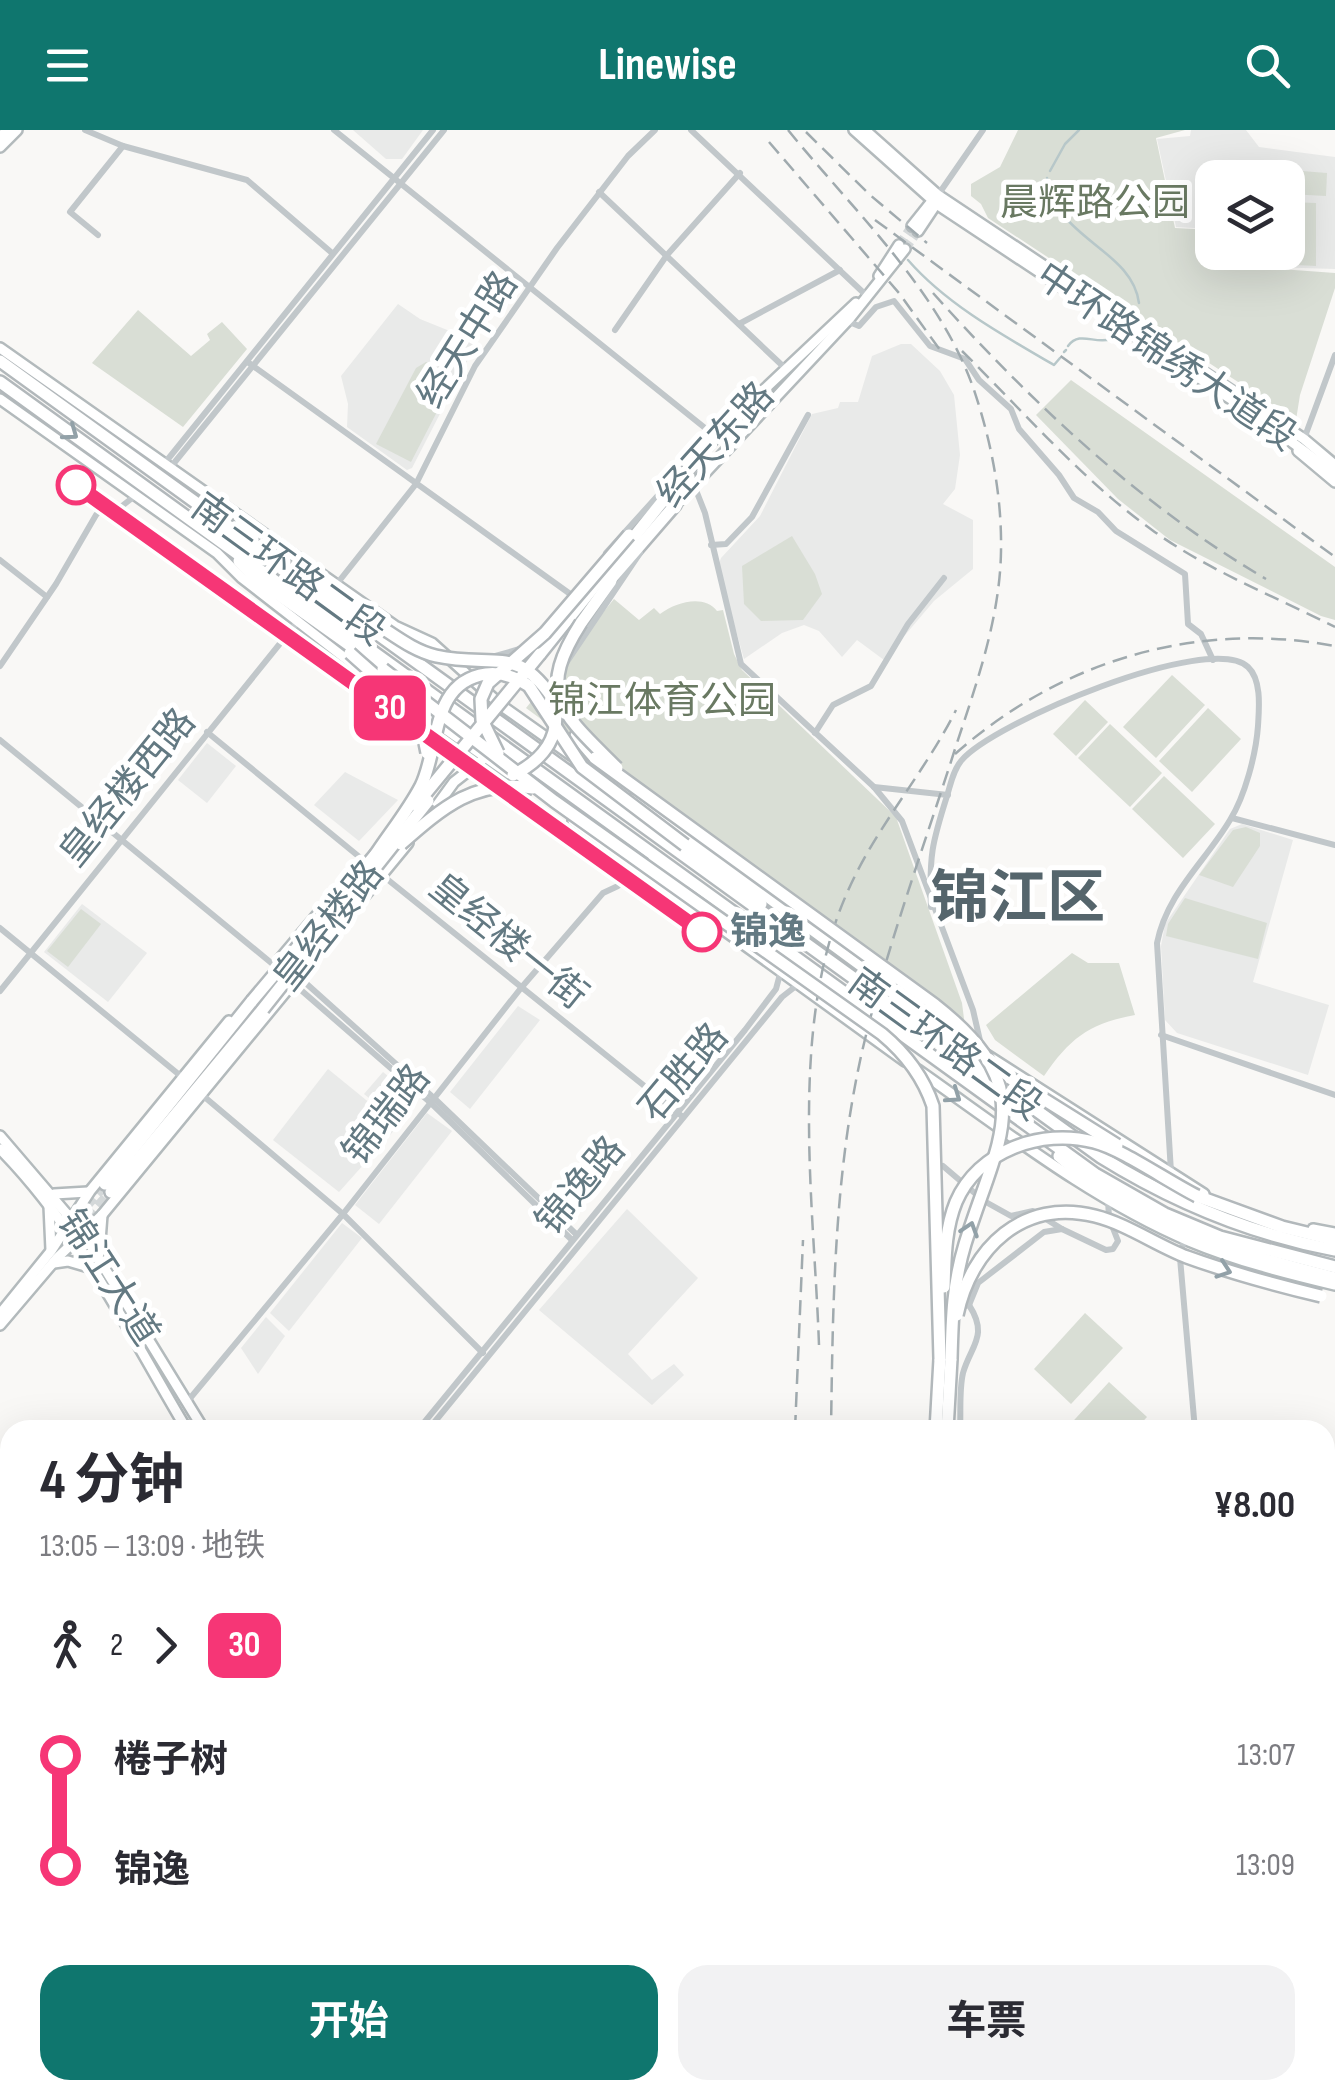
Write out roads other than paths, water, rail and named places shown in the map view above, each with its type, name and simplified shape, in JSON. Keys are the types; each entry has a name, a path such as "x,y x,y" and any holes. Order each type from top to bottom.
{"highway":[{"name":"南三环路二段","path":"0,360 1086,1146 1156,1190 1208,1214 1280,1240 1335,1250"},
{"name":"南三环路二段","path":"0,382 139,490 189,517 1095,1174 1165,1214 1220,1238 1335,1267"},
{"name":"经天东路","path":"542,656 715,436"},
{"path":"511,768 486,731 481,708 484,690 496,673 544,633 687,471"},
{"name":"经天东路","path":"542,656 676,505"},
{"path":"189,517 273,586 294,593"},
{"path":"239,561 306,619 882,1034 906,1056 923,1081 932,1106 947,1420"},
{"path":"620,568 581,622 558,664 560,700 612,764 661,808"},
{"path":"289,571 325,586 387,631 440,657 503,660 534,673 595,758 935,1004 976,1040 990,1061 1001,1098 1001,1144 957,1276 937,1420"},
{"path":"353,652 412,713 425,739 427,763"},
{"name":"皇经楼路","path":"103,1190 237,1041 542,656"},
{"path":"374,864 421,785 439,715 452,693 475,676 496,673 516,677 538,696 582,767 756,899 777,923"},
{"path":"374,864 443,808 538,759 554,738 558,723 553,699"},
{"path":"472,791 518,785 554,794 652,863 768,936"},
{"name":"皇经楼路","path":"103,1190 252,1001 374,864"},
{"path":"866,970 923,1019 1197,1196"},
{"path":"221,1030 252,1001"},
{"path":"226,1065 237,1041"},
{"path":"1036,1130 1075,1170 1111,1198 1200,1239 1335,1282"},
{"path":"946,1359 951,1216 968,1181 998,1154 1040,1139 1068,1137 1096,1142 1197,1196 1282,1227 1335,1237"},
{"path":"1133,1156 1156,1190"},
{"path":"946,1359 958,1310 977,1260 1010,1227 1055,1213 1097,1216 1206,1264 1335,1299"}],"main road":[{"path":"0,147 17,130"},
{"name":"中环路锦绣大道段","path":"854,130 936,200 1258,417 1335,474"},
{"name":"中环路锦绣大道段","path":"865,130 936,200 1335,463"},
{"path":"915,228 936,200"},
{"name":"经天东路","path":"676,505 847,321 902,247"},
{"name":"经天东路","path":"715,436 866,296"},
{"path":"0,348 395,626 444,652 502,706 982,1052 1214,1200 1335,1237"},
{"path":"0,360 29,370"},
{"path":"0,398 139,490 306,619 360,672 486,757 796,986 1111,1198 1187,1240 1236,1260 1335,1282"},
{"path":"1258,417 1335,482"},
{"path":"0,1314 50,1252 68,1222 200,1094 296,980 343,921 374,864 461,739"},
{"path":"51,1264 68,1261 99,1267 103,1190 182,1077 324,905 374,864 454,782 486,757"},
{"path":"324,905 342,899 348,910 343,921"},
{"name":"锦江大道","path":"0,1136 79,1236 198,1420"},
{"name":"锦江大道","path":"0,1149 51,1198"},
{"path":"50,1252 51,1198 103,1190"},
{"path":"0,1325 51,1264 102,1215"},
{"name":"锦江大道","path":"99,1267 178,1420"}],"street":[{"path":"85,130 123,146 247,180 332,252"},
{"path":"334,130 715,436 654,497 538,642 489,658 444,652"},
{"path":"248,362 396,182 433,130"},
{"path":"166,467 332,252 444,130"},
{"name":"经天中路","path":"336,585 416,484 476,366 599,192 654,130"},
{"path":"691,130 866,296"},
{"path":"936,200 982,130"},
{"path":"98,236 70,212 123,146"},
{"path":"615,330 667,254 740,174"},
{"path":"599,192 786,369"},
{"path":"739,324 840,270"},
{"path":"847,321 859,326 876,307 894,301 930,346 965,359 979,380 1011,410 1018,429 1074,498 1098,512 1116,531 1185,574 1188,624 1201,634 1213,660"},
{"path":"1304,439 1335,355"},
{"path":"248,362 573,596"},
{"path":"711,545 726,544 752,517 808,415"},
{"path":"694,485 742,664 874,787 902,821 972,1010 982,1052"},
{"path":"0,666 96,515 103,507 122,506 139,490"},
{"path":"548,736 560,677 598,612 676,505"},
{"path":"0,560 47,597"},
{"path":"816,733 833,705 871,686 912,618 944,578"},
{"name":"皇经楼西路","path":"0,992 207,732 306,619"},
{"path":"523,648 524,670 545,681 560,677"},
{"path":"931,907 930,848 954,772 963,759 998,733 1127,677 1213,660 1244,664 1256,682 1258,729 1232,818 1164,913 1157,943 1170,1174"},
{"name":"皇经楼一街","path":"207,732 681,1115"},
{"path":"0,740 275,966"},
{"path":"874,787 948,795"},
{"path":"1232,818 1335,845"},
{"name":"锦瑞路","path":"187,1402 343,1214 521,988 603,893 618,886 636,868"},
{"path":"0,928 182,1077"},
{"path":"681,1115 776,989 780,974"},
{"path":"296,980 433,1101 576,1239"},
{"name":"石胜路","path":"435,1420 576,1239 789,989 796,986"},
{"path":"1162,1035 1335,1094"},
{"path":"200,1094 343,1214 484,1354 427,1420"},
{"path":"1072,1108 1164,1177 1214,1200"},
{"path":"943,1166 994,1208 1011,1216 1032,1210 1106,1250 1113,1249 1118,1242 1109,1218 1111,1198"},
{"path":"969,1305 978,1283 1032,1238 1062,1229"},
{"path":"1187,1240 1180,1258 1196,1420"},
{"path":"939,1314 969,1305"},
{"path":"961,1420 964,1372 975,1353 978,1319 969,1305"}],"waterway":[{"path":"1050,171 1065,144 1079,130"},
{"path":"1047,178 1053,199 1064,216 1123,269 1139,303"},
{"path":"908,260 940,291 996,331 1054,365 1060,358"},
{"path":"1068,346 1083,338 1111,339"}],"tunnel":[{"path":"899,245 912,226"},
{"path":"905,249 918,231"},
{"path":"75,1218 105,1184"},
{"path":"66,1244 111,1192"}],"railway":[{"path":"788,130 916,283 958,351 990,447 1001,530 1000,576 986,651 887,960 856,1080 837,1229 831,1420"},
{"path":"806,132 870,195 927,243"},
{"path":"769,142 899,293 940,350"},
{"path":"875,220 1335,557"},
{"path":"933,293 1008,373 1089,449 1174,518 1266,579"},
{"path":"962,351 1077,467 1152,530 1218,570 1335,627"},
{"path":"955,754 1039,694 1132,655 1181,644 1232,639 1283,639 1335,646"},
{"path":"819,1345 809,1115 817,1000 829,945 858,869 956,710"},
{"path":"795,1420 803,1240"}],"metro line":[{"name":"30","path":"76,485 702,932"}],"place":[{"name":"锦逸","path":"702,932"}],"district":[{"name":"锦江区","path":"1018,899"}],"park label":[{"name":"晨辉路公园","path":"1095,203"},
{"name":"锦江体育公园","path":"662,701"}]}
